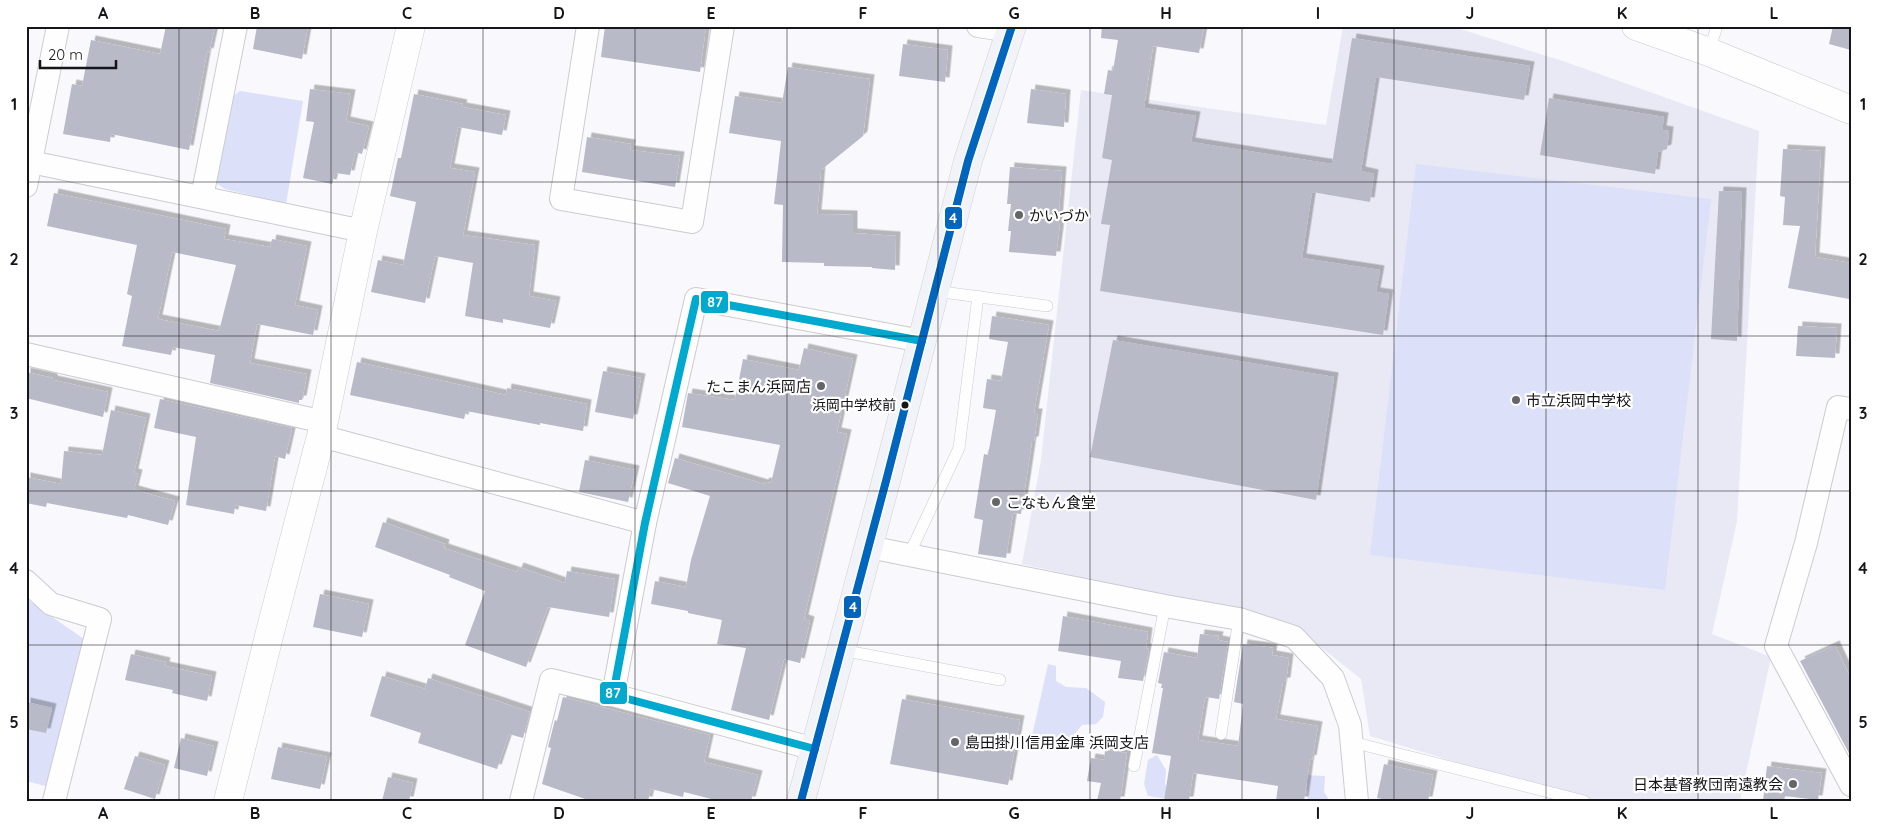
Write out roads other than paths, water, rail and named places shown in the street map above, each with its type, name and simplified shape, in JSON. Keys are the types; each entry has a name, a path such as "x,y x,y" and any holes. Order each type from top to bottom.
{"main road":[{"path":"801,801 869,547 968,161 1011,29"}],"street":[{"path":"26,186 29,162 58,26"},
{"path":"202,197 236,26"},
{"path":"228,801 323,429 363,230 411,26"},
{"path":"588,26 561,199 692,222 723,26"},
{"path":"978,26 1011,29"},
{"path":"1636,26 1713,39 1851,110"},
{"path":"29,162 363,230"},
{"path":"612,695 645,524 696,299 922,341"},
{"path":"26,354 323,429 645,524"},
{"path":"1851,409 1838,407 1806,543 1776,646 1851,785"},
{"path":"869,547 1165,606 1240,619 1294,637 1332,678 1350,725 1357,801"},
{"path":"26,581 51,604 100,618 54,801"},
{"path":"521,801 551,680 815,749"}],"lane":[{"path":"934,291 1047,306"},
{"path":"909,555 959,448 978,296"},
{"path":"1134,766 1165,606"},
{"path":"1221,734 1240,619"},
{"path":"841,650 1000,680"},
{"path":"1352,742 1584,801"}],"place":[{"name":"かいづか","path":"1019,215"},
{"name":"たこまん浜岡店","path":"821,386"},
{"name":"市立浜岡中学校","path":"1516,400"},
{"name":"浜岡中学校前","path":"905,405"},
{"name":"こなもん食堂","path":"996,502"},
{"name":"島田掛川信用金庫 浜岡支店","path":"955,742"},
{"name":"日本基督教団南遠教会","path":"1793,784"}]}
